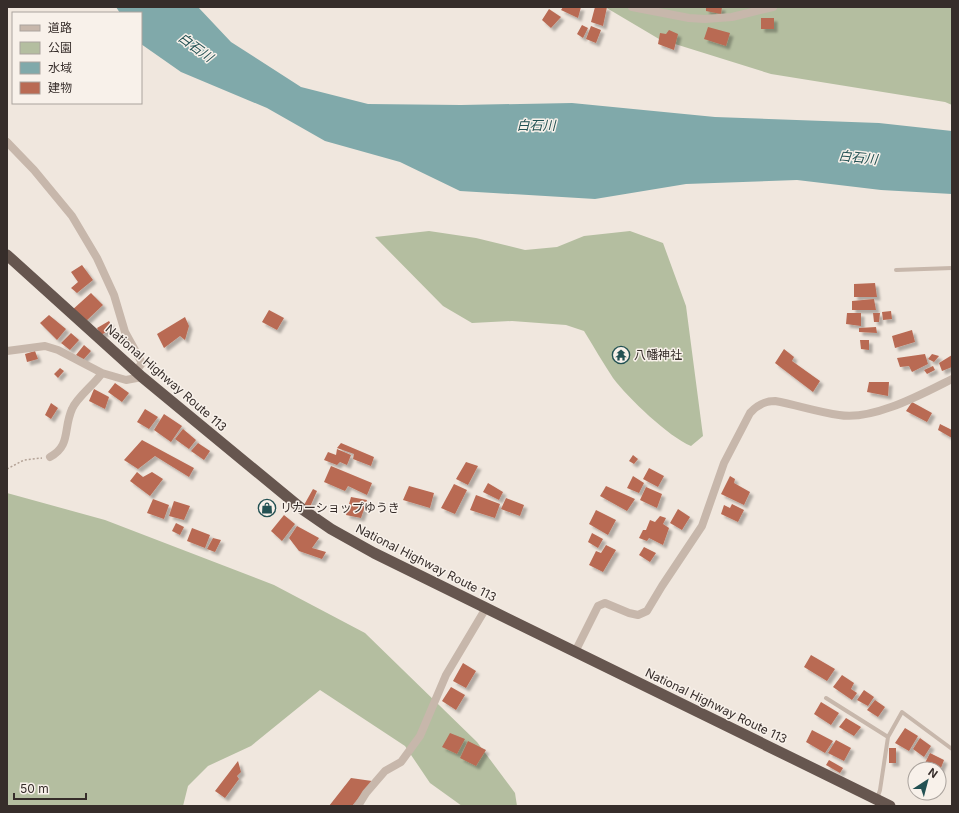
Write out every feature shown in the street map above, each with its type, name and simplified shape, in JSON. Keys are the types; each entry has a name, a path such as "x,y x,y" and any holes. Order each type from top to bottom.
{"highway":[{"name":"National Highway Route 113","path":"7,255 139,374 302,509 331,529 374,553 890,806"}],"street":[{"path":"632,7 689,18 705,19 732,17 773,7"},
{"path":"7,142 34,170 72,216 97,258 114,295 125,332 142,363 139,374 126,380 102,373 58,350 45,346 7,351"},
{"path":"50,457 59,453 64,446 66,427 72,408 102,373"},
{"path":"575,652 598,606 605,603 638,615 647,611 702,526 724,463 750,413 756,406 767,401 776,401 840,416 867,414 882,410 921,395 952,379"},
{"path":"358,806 366,793 385,771 401,762 420,736 446,675 486,608"}],"lane":[{"path":"896,270 952,268"},
{"path":"826,698 888,737"},
{"path":"877,799 880,790 888,737 902,712 952,749"}],"path":[{"path":"7,468 24,460 50,457"}],"green space":[{"path":"605,7 952,7 952,105 945,102 771,74 659,39"},
{"path":"429,231 476,238 525,250 557,247 584,236 630,231 663,243 686,306 703,436 691,446 672,434 649,416 628,396 613,378 584,331 566,325 512,321 472,323 443,306 375,237"},
{"path":"7,493 105,520 274,585 365,633 477,742 515,793 517,806 462,806 430,783 405,746 320,690 251,746 208,766 188,786 183,806 7,806"}],"water":[{"name":"白石川","path":"116,7 198,7 231,42 301,87 368,104 461,105 572,103 715,117 879,123 952,131 952,194 881,190 797,180 686,184 595,199 460,191 400,162 325,141 267,108 181,72 142,45 142,12 119,12"}],"building":[{"path":"563,7 581,7 578,18 561,10"},
{"path":"595,7 607,7 603,26 591,22"},
{"path":"706,7 722,7 721,14 706,11"},
{"path":"549,9 561,17 551,28 542,20"},
{"path":"761,18 774,18 774,29 761,29"},
{"path":"582,25 588,28 583,38 577,34"},
{"path":"591,26 601,30 596,43 586,39"},
{"path":"708,27 730,33 726,46 704,39"},
{"path":"669,30 678,34 674,50 658,44 660,33 666,34"},
{"path":"82,265 93,280 77,293 71,288 78,282 71,272"},
{"path":"875,283 877,297 854,297 854,284"},
{"path":"91,293 103,305 83,324 71,311"},
{"path":"874,299 876,310 852,310 852,301"},
{"path":"269,310 284,318 277,330 262,322"},
{"path":"891,311 892,319 883,320 882,312"},
{"path":"847,313 861,313 861,326 846,324"},
{"path":"873,313 880,313 879,322 874,322"},
{"path":"49,315 66,329 57,340 40,323"},
{"path":"185,317 189,326 185,340 180,336 164,348 157,334"},
{"path":"109,321 113,328 101,335 97,328"},
{"path":"876,327 877,333 859,332 859,328"},
{"path":"912,330 915,342 895,348 892,336"},
{"path":"71,333 79,340 70,350 61,343"},
{"path":"860,340 869,340 869,350 861,349"},
{"path":"84,345 91,351 83,360 76,355"},
{"path":"784,349 794,357 792,361 820,381 813,392 775,363"},
{"path":"35,351 38,359 27,362 25,354"},
{"path":"925,354 928,364 912,372 909,366 900,367 897,358"},
{"path":"932,354 939,356 934,362 928,359"},
{"path":"952,355 952,367 942,371 939,363"},
{"path":"933,366 935,370 927,374 924,370"},
{"path":"60,368 64,371 58,378 54,374"},
{"path":"869,382 889,382 888,396 867,392"},
{"path":"115,383 129,393 122,402 108,392"},
{"path":"94,389 109,397 105,409 89,401"},
{"path":"912,402 932,413 927,422 906,411"},
{"path":"51,403 58,408 51,419 45,415"},
{"path":"145,409 158,417 149,429 137,422"},
{"path":"164,414 182,426 171,442 154,430"},
{"path":"940,424 952,430 952,438 938,430"},
{"path":"183,429 196,440 189,449 175,439"},
{"path":"142,440 194,468 189,477 155,456 138,469 124,460"},
{"path":"198,443 210,451 204,460 191,451"},
{"path":"341,443 374,457 371,466 353,459 354,454 337,448"},
{"path":"337,449 351,455 347,465 340,462 337,465 324,460 328,452 336,455"},
{"path":"633,455 638,459 634,464 629,461"},
{"path":"466,462 478,466 468,485 456,479"},
{"path":"331,466 372,483 367,495 348,486 345,491 324,482"},
{"path":"649,468 664,476 658,487 643,479"},
{"path":"137,472 143,477 152,472 163,479 150,496 130,481"},
{"path":"633,476 644,483 639,493 627,488"},
{"path":"730,476 735,479 734,483 750,492 744,505 721,494"},
{"path":"488,483 503,492 499,500 483,492"},
{"path":"454,484 467,490 455,514 441,508"},
{"path":"409,486 434,493 430,508 403,500"},
{"path":"606,486 635,499 627,511 600,496"},
{"path":"646,487 662,494 657,508 640,500"},
{"path":"313,489 317,491 310,507 304,505"},
{"path":"476,495 500,504 495,518 470,510"},
{"path":"351,497 367,500 361,518 346,515"},
{"path":"506,498 524,505 520,516 501,509"},
{"path":"153,499 169,505 164,519 147,513"},
{"path":"174,501 190,506 184,520 169,516"},
{"path":"732,504 744,510 738,522 721,514 724,505 730,508"},
{"path":"678,509 690,517 682,530 670,523"},
{"path":"596,510 616,520 608,535 589,524"},
{"path":"284,515 295,524 282,541 271,531"},
{"path":"660,516 666,518 663,524 669,528 663,545 649,538 647,541 639,538 643,530 646,530 650,520 655,522"},
{"path":"176,523 184,527 180,535 172,531"},
{"path":"297,526 319,538 312,548 326,552 322,559 299,551 289,538"},
{"path":"192,528 210,535 205,548 187,541"},
{"path":"592,533 603,539 598,548 588,542"},
{"path":"213,538 221,540 215,552 207,549"},
{"path":"606,545 616,550 603,572 589,565 596,551 601,553"},
{"path":"644,547 656,553 650,562 639,555"},
{"path":"811,655 835,669 827,681 804,667"},
{"path":"463,663 476,671 466,688 453,681"},
{"path":"842,675 854,683 851,689 857,693 852,700 833,687"},
{"path":"451,687 465,695 456,710 442,701"},
{"path":"864,690 874,697 868,706 857,700"},
{"path":"875,700 885,707 878,717 867,710"},
{"path":"821,702 839,713 831,725 814,714"},
{"path":"846,718 861,727 854,736 839,727"},
{"path":"905,728 918,736 909,751 895,743"},
{"path":"812,730 833,741 825,753 806,742"},
{"path":"450,733 465,739 457,754 442,747"},
{"path":"920,738 931,746 924,757 913,749"},
{"path":"836,740 851,748 844,761 828,753"},
{"path":"468,741 486,750 476,766 460,758"},
{"path":"889,748 896,748 896,763 889,763"},
{"path":"930,753 944,760 944,761 926,761"},
{"path":"829,760 843,768 840,773 826,765"},
{"path":"238,761 241,772 237,776 239,779 225,798 215,791"},
{"path":"351,778 372,781 352,806 329,806"}],"place":[{"name":"八幡神社","path":"621,355"},
{"name":"リカーショップゆうき","path":"267,508"}]}
